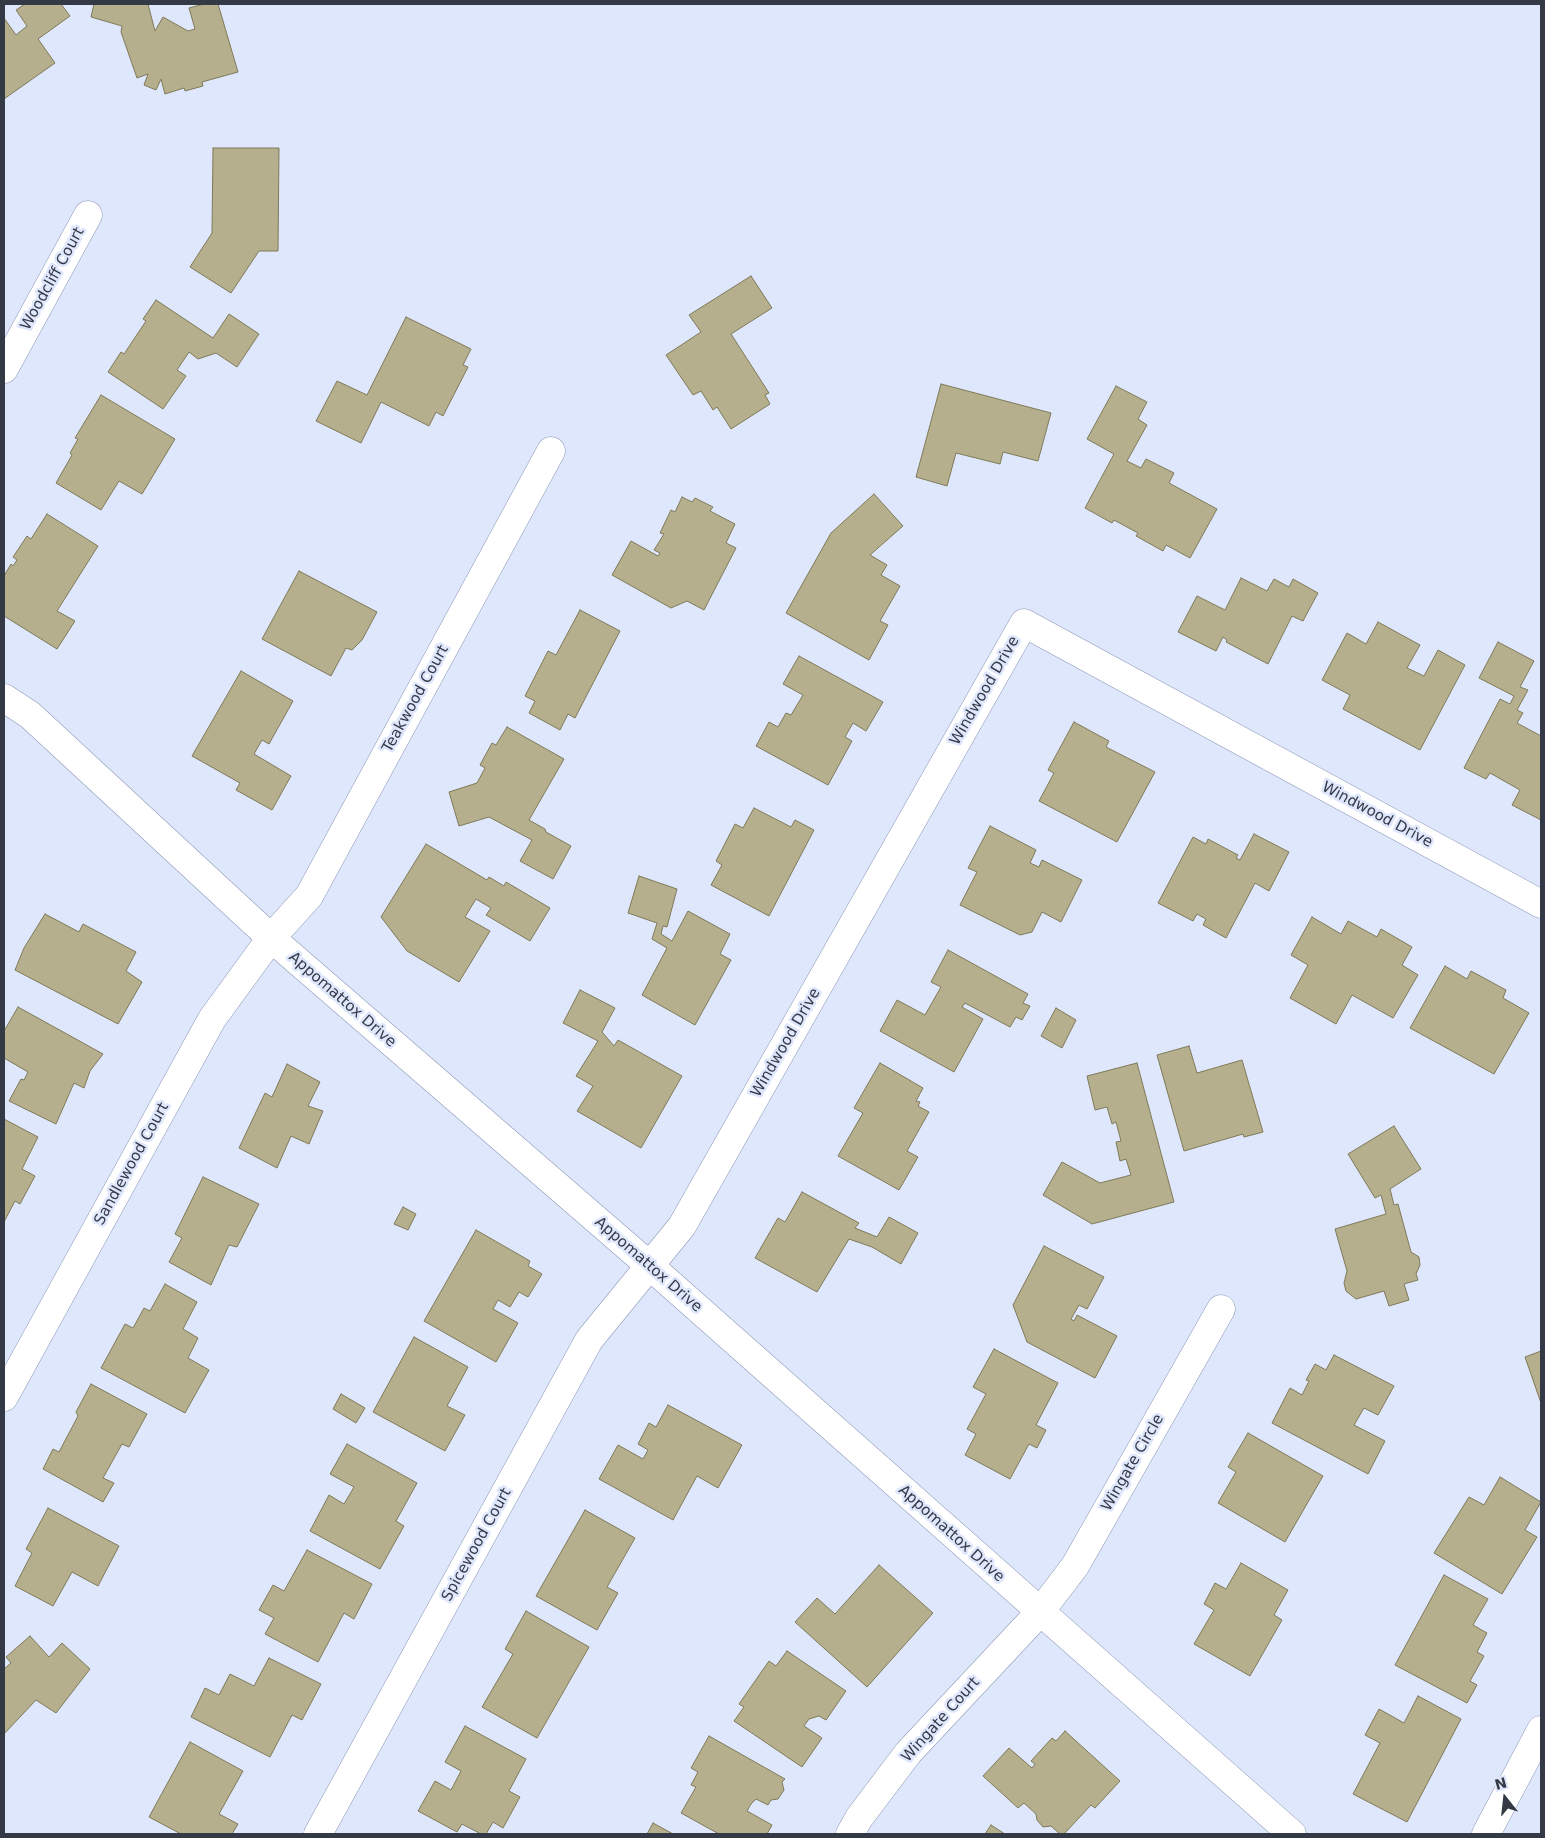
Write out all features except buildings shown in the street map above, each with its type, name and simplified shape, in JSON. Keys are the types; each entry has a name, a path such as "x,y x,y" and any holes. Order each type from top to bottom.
{"street":[{"name":"Woodcliff Court","path":"4,369 88,215"},
{"name":"Teakwood Court","path":"271,938 309,896 551,451"},
{"name":"Windwood Drive","path":"650,1266 682,1226 1024,623 1541,904"},
{"name":"Appomattox Drive","path":"4,698 30,715 271,938 650,1266 1292,1834"},
{"name":"Sandlewood Court","path":"4,1397 212,1020 271,938"},
{"name":"Spicewood Court","path":"318,1834 589,1340 650,1266"},
{"name":"Wingate Circle","path":"1040,1612 1075,1566 1221,1310"},
{"name":"Wingate Court","path":"850,1834 859,1818 908,1753 1040,1612"},
{"path":"1486,1834 1541,1730"}]}
